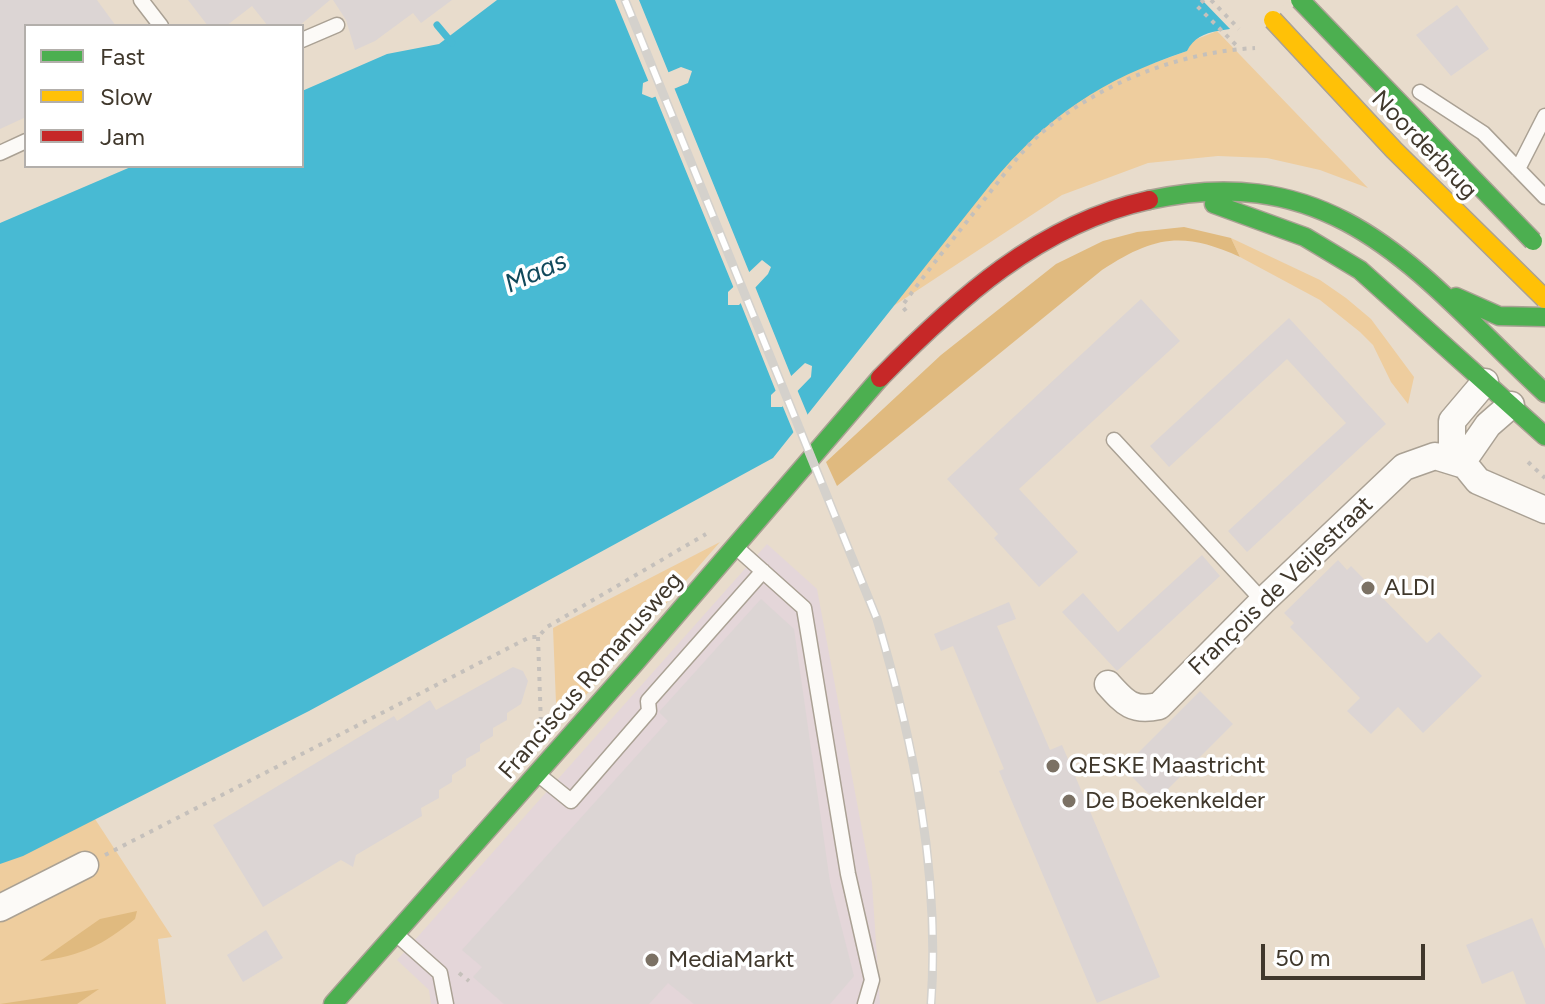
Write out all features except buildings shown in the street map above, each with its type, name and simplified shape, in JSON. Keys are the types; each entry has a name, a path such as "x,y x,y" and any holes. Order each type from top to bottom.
{"street":[{"name":"Noorderbrug","path":"1300,0 1533,241"},
{"name":"Noorderbrug","path":"1273,20 1394,150 1545,299"},
{"name":"Franciscus Romanusweg","path":"333,1004 736,547 866,389 981,284 1029,249 1077,222 1121,207 1185,196 1254,193 1311,204 1377,239 1430,282 1509,359 1542,384"},
{"name":"Franciscus Romanusweg","path":"1185,196 1277,224 1333,252 1380,285 1545,436"},
{"path":"1430,282 1485,313 1525,319 1538,329 1485,382 1452,421 1449,442 1461,464 1478,481 1545,510"},
{"path":"1461,464 1488,425 1542,384"},
{"name":"François de Veijestraat","path":"1108,684 1126,704 1141,710 1159,706 1263,601 1404,467 1435,456 1461,464"},
{"path":"0,908 85,865"}],"lane":[{"path":"141,0 159,24"},
{"path":"304,39 337,25"},
{"path":"1420,92 1483,133 1545,197"},
{"path":"1518,169 1545,116"},
{"path":"0,153 24,142"},
{"path":"1114,440 1263,601"},
{"path":"736,547 804,608 848,874 872,980 865,1004"},
{"path":"538,774 571,801 649,711 648,701 763,571"},
{"path":"395,934 440,973 446,1004"}],"path":[{"path":"913,319 902,306 1023,151 1041,134 1070,112 1141,74 1182,59 1239,48 1197,6 1204,0"},
{"path":"1211,0 1239,29"},
{"path":"541,733 538,637 547,627 717,528"},
{"path":"85,865 530,637 538,637"},
{"path":"462,973 469,981"}],"shaded area":[{"path":"1217,31 1368,188 1320,170 1267,158 1218,156 1148,163 1062,195 889,309 1003,167 1055,117 1106,84 1187,51 1192,41"},
{"path":"1184,227 1231,238 1240,257 1202,243 1169,241 1137,250 1121,259 1102,270 837,486 826,462 941,355 1056,264 1103,241 1137,232"},
{"path":"1231,238 1320,280 1371,319 1414,377 1408,404 1391,382 1373,345 1360,332 1320,300 1240,257"},
{"path":"720,542 557,728 553,628"},
{"path":"767,544 817,589 872,883 880,1004 431,1004 429,990 397,960"},
{"path":"95,819 172,937 158,939 166,1004 0,1004 0,863"},
{"path":"137,911 135,919 102,942 68,956 40,961 100,919"},
{"path":"99,989 77,1004 0,1004"}],"water":[{"name":"Maas","path":"497,0 1286,0 1255,23 1208,33 1187,51 1128,74 1055,119 990,185 773,458 309,711 23,856 0,864 0,223 128,168 304,168 304,90 387,54 439,44","holes":["681,67 692,71 688,83 652,98 642,94 643,83","762,260 771,267 768,274 739,305 728,305 728,292","805,363 812,366 811,377 782,407 771,407 771,395"]}],"pier":[{"path":"615,0 639,0 670,76 650,85"},
{"path":"1202,0 1290,0 1257,27 1233,32"},
{"path":"673,85 750,274 735,291 654,93"},
{"path":"754,284 792,378 777,394 739,299"},
{"path":"796,387 809,418 795,436 781,402"}],"waterway":[{"path":"437,25 452,43"}],"railway":[{"path":"625,0 877,619 913,761 928,857 932,906 931,1004"}],"traffic: fast":[{"path":"1300,0 1533,241"},
{"path":"1149,200 1216,191 1274,196 1326,212 1372,237 1416,270 1545,393"},
{"path":"1214,204 1305,237 1360,270 1545,436"},
{"path":"1456,297 1499,316 1545,317"},
{"path":"333,1004 634,664 880,378"}],"traffic: jam":[{"path":"880,378 970,294 1036,246 1109,211 1149,200"}],"traffic: slow":[{"path":"1273,20 1394,150 1545,299"}],"place":[{"name":"ALDI","path":"1368,588"},
{"name":"QESKE Maastricht","path":"1053,766"},
{"name":"De Boekenkelder","path":"1069,801"},
{"name":"MediaMarkt","path":"652,960"}]}
